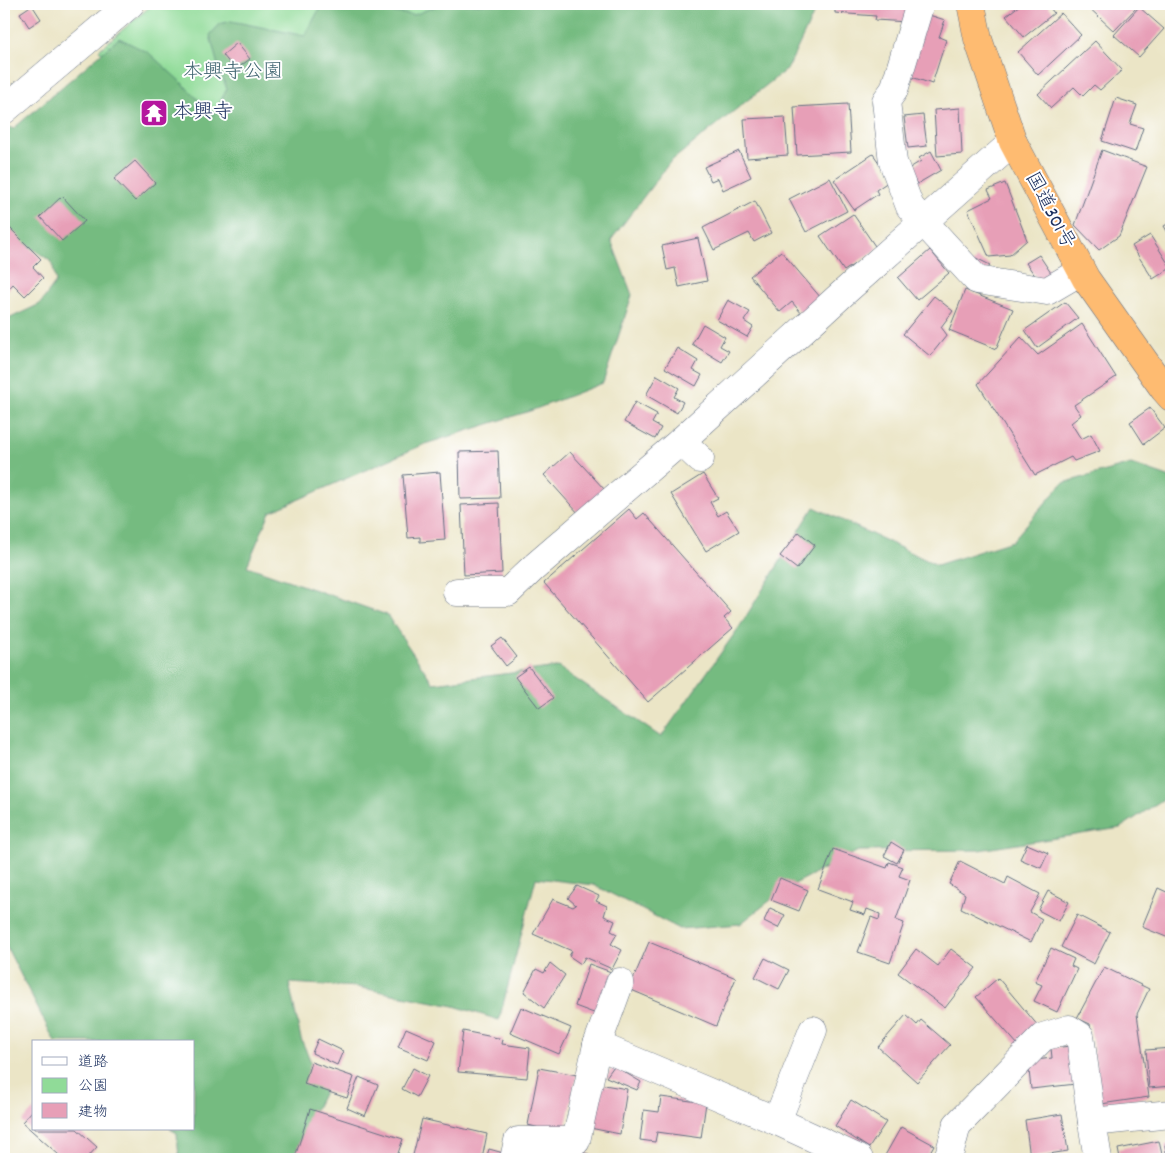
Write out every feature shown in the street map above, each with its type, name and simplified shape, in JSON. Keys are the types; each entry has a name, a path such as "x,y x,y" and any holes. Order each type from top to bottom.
{"highway":[{"name":"国道301号","path":"971,4 978,39 1013,142 1081,271 1171,397"}],"street":[{"path":"4,110 130,4"},
{"path":"920,4 894,90 886,100 892,162 910,207 977,280 1047,291 1081,271"},
{"path":"458,592 508,592 532,569 681,441 1013,142"},
{"path":"681,441 700,459"},
{"path":"514,1159 518,1141 576,1141 597,1045 620,982"},
{"path":"948,1159 958,1125 1043,1037 1069,1029 1080,1036 1098,1159"},
{"path":"777,1121 813,1030"},
{"path":"597,1045 777,1121 859,1159"},
{"path":"1092,1122 1171,1114"}],"green space":[{"name":"本興寺公園","path":"153,4 451,4 227,161 99,50"},
{"path":"322,4 414,15 441,4 810,4 815,11 788,68 670,162 611,240 632,295 603,383 533,410 425,444 270,512 247,566 387,615 433,683 558,667 661,737 740,626 814,507 937,565 1012,541 1063,483 1131,464 1171,478 1171,794 1120,828 979,850 858,851 785,889 740,924 680,929 594,885 536,878 499,1020 454,1006 357,987 289,983 301,1039 324,1092 302,1136 294,1159 179,1159 177,1133 172,1130 195,1130 195,1040 54,1040 4,942 4,321 40,304 56,282 52,262 4,229 4,124 13,129 119,38 149,53 213,115 227,89 218,66 210,35 220,24 231,21 305,36"}],"building":[{"path":"835,4 909,4 908,22 875,20 876,16 835,13"},
{"path":"1021,4 1047,4 1054,13 1024,37 1006,16"},
{"path":"1085,4 1137,4 1139,5 1114,31"},
{"path":"32,5 41,19 29,27 20,13"},
{"path":"1139,7 1164,29 1139,57 1114,35"},
{"path":"1061,13 1081,35 1038,75 1018,52"},
{"path":"926,14 945,20 939,37 946,40 932,84 906,75"},
{"path":"1095,41 1122,70 1100,90 1094,85 1083,96 1074,87 1051,108 1038,94"},
{"path":"237,43 250,59 235,70 223,55"},
{"path":"1116,98 1137,105 1130,124 1143,128 1135,152 1102,141"},
{"path":"848,104 851,152 797,155 794,107"},
{"path":"960,108 962,154 937,156 934,110"},
{"path":"923,115 927,146 908,148 904,117"},
{"path":"785,117 788,155 747,158 744,119"},
{"path":"1102,150 1147,167 1119,236 1099,250 1075,225"},
{"path":"739,151 751,177 723,190 718,178 711,181 704,167"},
{"path":"931,151 941,170 917,184 908,169 921,161 919,158"},
{"path":"873,154 891,180 876,190 878,194 854,210 834,180"},
{"path":"135,161 155,183 135,201 114,179"},
{"path":"830,178 847,211 806,232 789,199"},
{"path":"1005,183 1027,240 1010,255 989,257 968,210 992,198 988,190"},
{"path":"62,196 85,221 62,241 40,217"},
{"path":"755,201 771,233 754,242 749,233 714,250 703,228"},
{"path":"853,214 877,249 844,271 820,236"},
{"path":"1171,222 1171,238 1164,226"},
{"path":"9,227 41,259 33,267 43,278 25,296 13,284 5,293 4,291 4,233"},
{"path":"1150,235 1171,268 1153,279 1132,246"},
{"path":"698,238 707,281 679,287 675,268 667,270 662,246"},
{"path":"930,250 949,273 917,300 898,278"},
{"path":"781,251 821,298 802,314 792,302 780,312 750,276"},
{"path":"1039,255 1053,276 1041,284 1026,263"},
{"path":"976,258 990,265 986,274 971,267"},
{"path":"965,290 1013,309 996,349 949,330"},
{"path":"934,296 953,311 941,327 947,335 930,356 903,334"},
{"path":"728,300 750,312 744,321 753,327 747,337 717,320"},
{"path":"1065,302 1078,318 1037,348 1025,330"},
{"path":"703,324 725,337 720,346 729,351 722,362 692,344"},
{"path":"1082,324 1116,377 1074,405 1081,415 1071,423 1081,439 1091,434 1100,451 1074,461 1071,457 1035,475 978,384 1021,337 1038,355"},
{"path":"677,348 698,361 693,370 702,375 696,386 665,368"},
{"path":"657,375 679,388 674,397 683,402 677,413 646,395"},
{"path":"635,402 657,414 652,423 661,428 655,439 624,422"},
{"path":"1150,408 1165,428 1144,444 1130,422"},
{"path":"498,451 500,498 460,499 459,452"},
{"path":"570,452 605,490 579,514 544,475"},
{"path":"440,472 445,540 420,542 420,537 408,538 403,475"},
{"path":"703,474 718,498 710,502 718,516 726,511 739,531 706,551 671,494"},
{"path":"499,503 502,573 464,575 461,505"},
{"path":"629,509 637,519 644,513 731,612 724,618 733,628 648,702 544,583"},
{"path":"799,532 815,545 797,569 780,556"},
{"path":"502,638 517,657 506,666 491,646"},
{"path":"529,667 553,698 539,708 515,677"},
{"path":"891,842 904,850 897,863 884,856"},
{"path":"1027,844 1048,853 1041,868 1020,859"},
{"path":"833,849 887,868 889,862 903,867 899,876 910,880 896,920 904,923 890,963 858,952 871,917 879,920 880,914 867,909 865,915 850,910 853,902 818,889"},
{"path":"960,861 1005,884 1008,877 1040,894 1030,912 1042,919 1031,942 961,908 965,894 949,884"},
{"path":"780,878 808,890 799,911 771,900"},
{"path":"577,886 599,896 596,901 607,906 604,916 615,921 611,931 617,934 611,944 622,950 612,969 585,957 581,964 569,956 572,951 533,934 553,899 573,907 576,905 568,898"},
{"path":"1158,888 1171,894 1171,939 1142,927"},
{"path":"1048,891 1069,902 1059,921 1038,910"},
{"path":"770,908 785,915 778,928 764,921"},
{"path":"1077,915 1110,932 1094,964 1061,947"},
{"path":"649,942 736,978 716,1026 629,989"},
{"path":"1051,948 1074,959 1071,966 1077,969 1057,1012 1034,1001 1042,985 1035,982"},
{"path":"916,949 938,966 951,949 976,968 945,1008 898,973"},
{"path":"765,958 789,970 779,989 755,977"},
{"path":"550,963 565,975 544,1008 524,992 536,969 544,973"},
{"path":"589,964 614,973 599,1015 575,1006"},
{"path":"1104,967 1149,989 1137,1014 1149,1097 1101,1104 1090,1024 1077,1018"},
{"path":"998,978 1039,1027 1018,1045 976,997"},
{"path":"521,1007 571,1028 559,1054 510,1033"},
{"path":"906,1015 917,1025 921,1020 950,1045 917,1082 878,1047"},
{"path":"406,1028 436,1041 428,1060 398,1047"},
{"path":"463,1031 503,1039 502,1044 530,1048 527,1078 458,1072"},
{"path":"318,1039 343,1051 337,1065 312,1053"},
{"path":"1071,1046 1076,1084 1031,1089 1028,1061 1052,1058 1051,1048"},
{"path":"1171,1048 1171,1086 1149,1088 1146,1050"},
{"path":"311,1062 354,1077 347,1098 304,1084"},
{"path":"614,1066 641,1082 637,1090 606,1077"},
{"path":"413,1068 428,1076 417,1097 402,1089"},
{"path":"539,1068 577,1075 564,1134 528,1125"},
{"path":"359,1077 378,1085 365,1116 347,1108"},
{"path":"599,1084 627,1089 620,1134 590,1128"},
{"path":"661,1097 706,1103 701,1138 657,1132 655,1142 640,1140 644,1110 659,1112"},
{"path":"851,1100 886,1122 869,1148 835,1126"},
{"path":"310,1109 403,1139 396,1159 303,1159 295,1157"},
{"path":"32,1111 32,1130 78,1130 97,1147 86,1159 56,1159 59,1155 22,1122"},
{"path":"1062,1114 1068,1151 1030,1157 1025,1120"},
{"path":"422,1119 487,1134 482,1159 412,1159"},
{"path":"901,1127 934,1145 926,1159 883,1159"},
{"path":"1159,1141 1163,1159 1120,1159 1118,1149"},
{"path":"1171,1144 1171,1159 1167,1159 1165,1145"},
{"path":"489,1149 507,1154 505,1159 486,1159"},
{"path":"569,1150 589,1154 588,1159 569,1157"},
{"path":"527,1156 541,1158 541,1159 527,1159"}],"place":[{"name":"本興寺","path":"154,113"}]}
